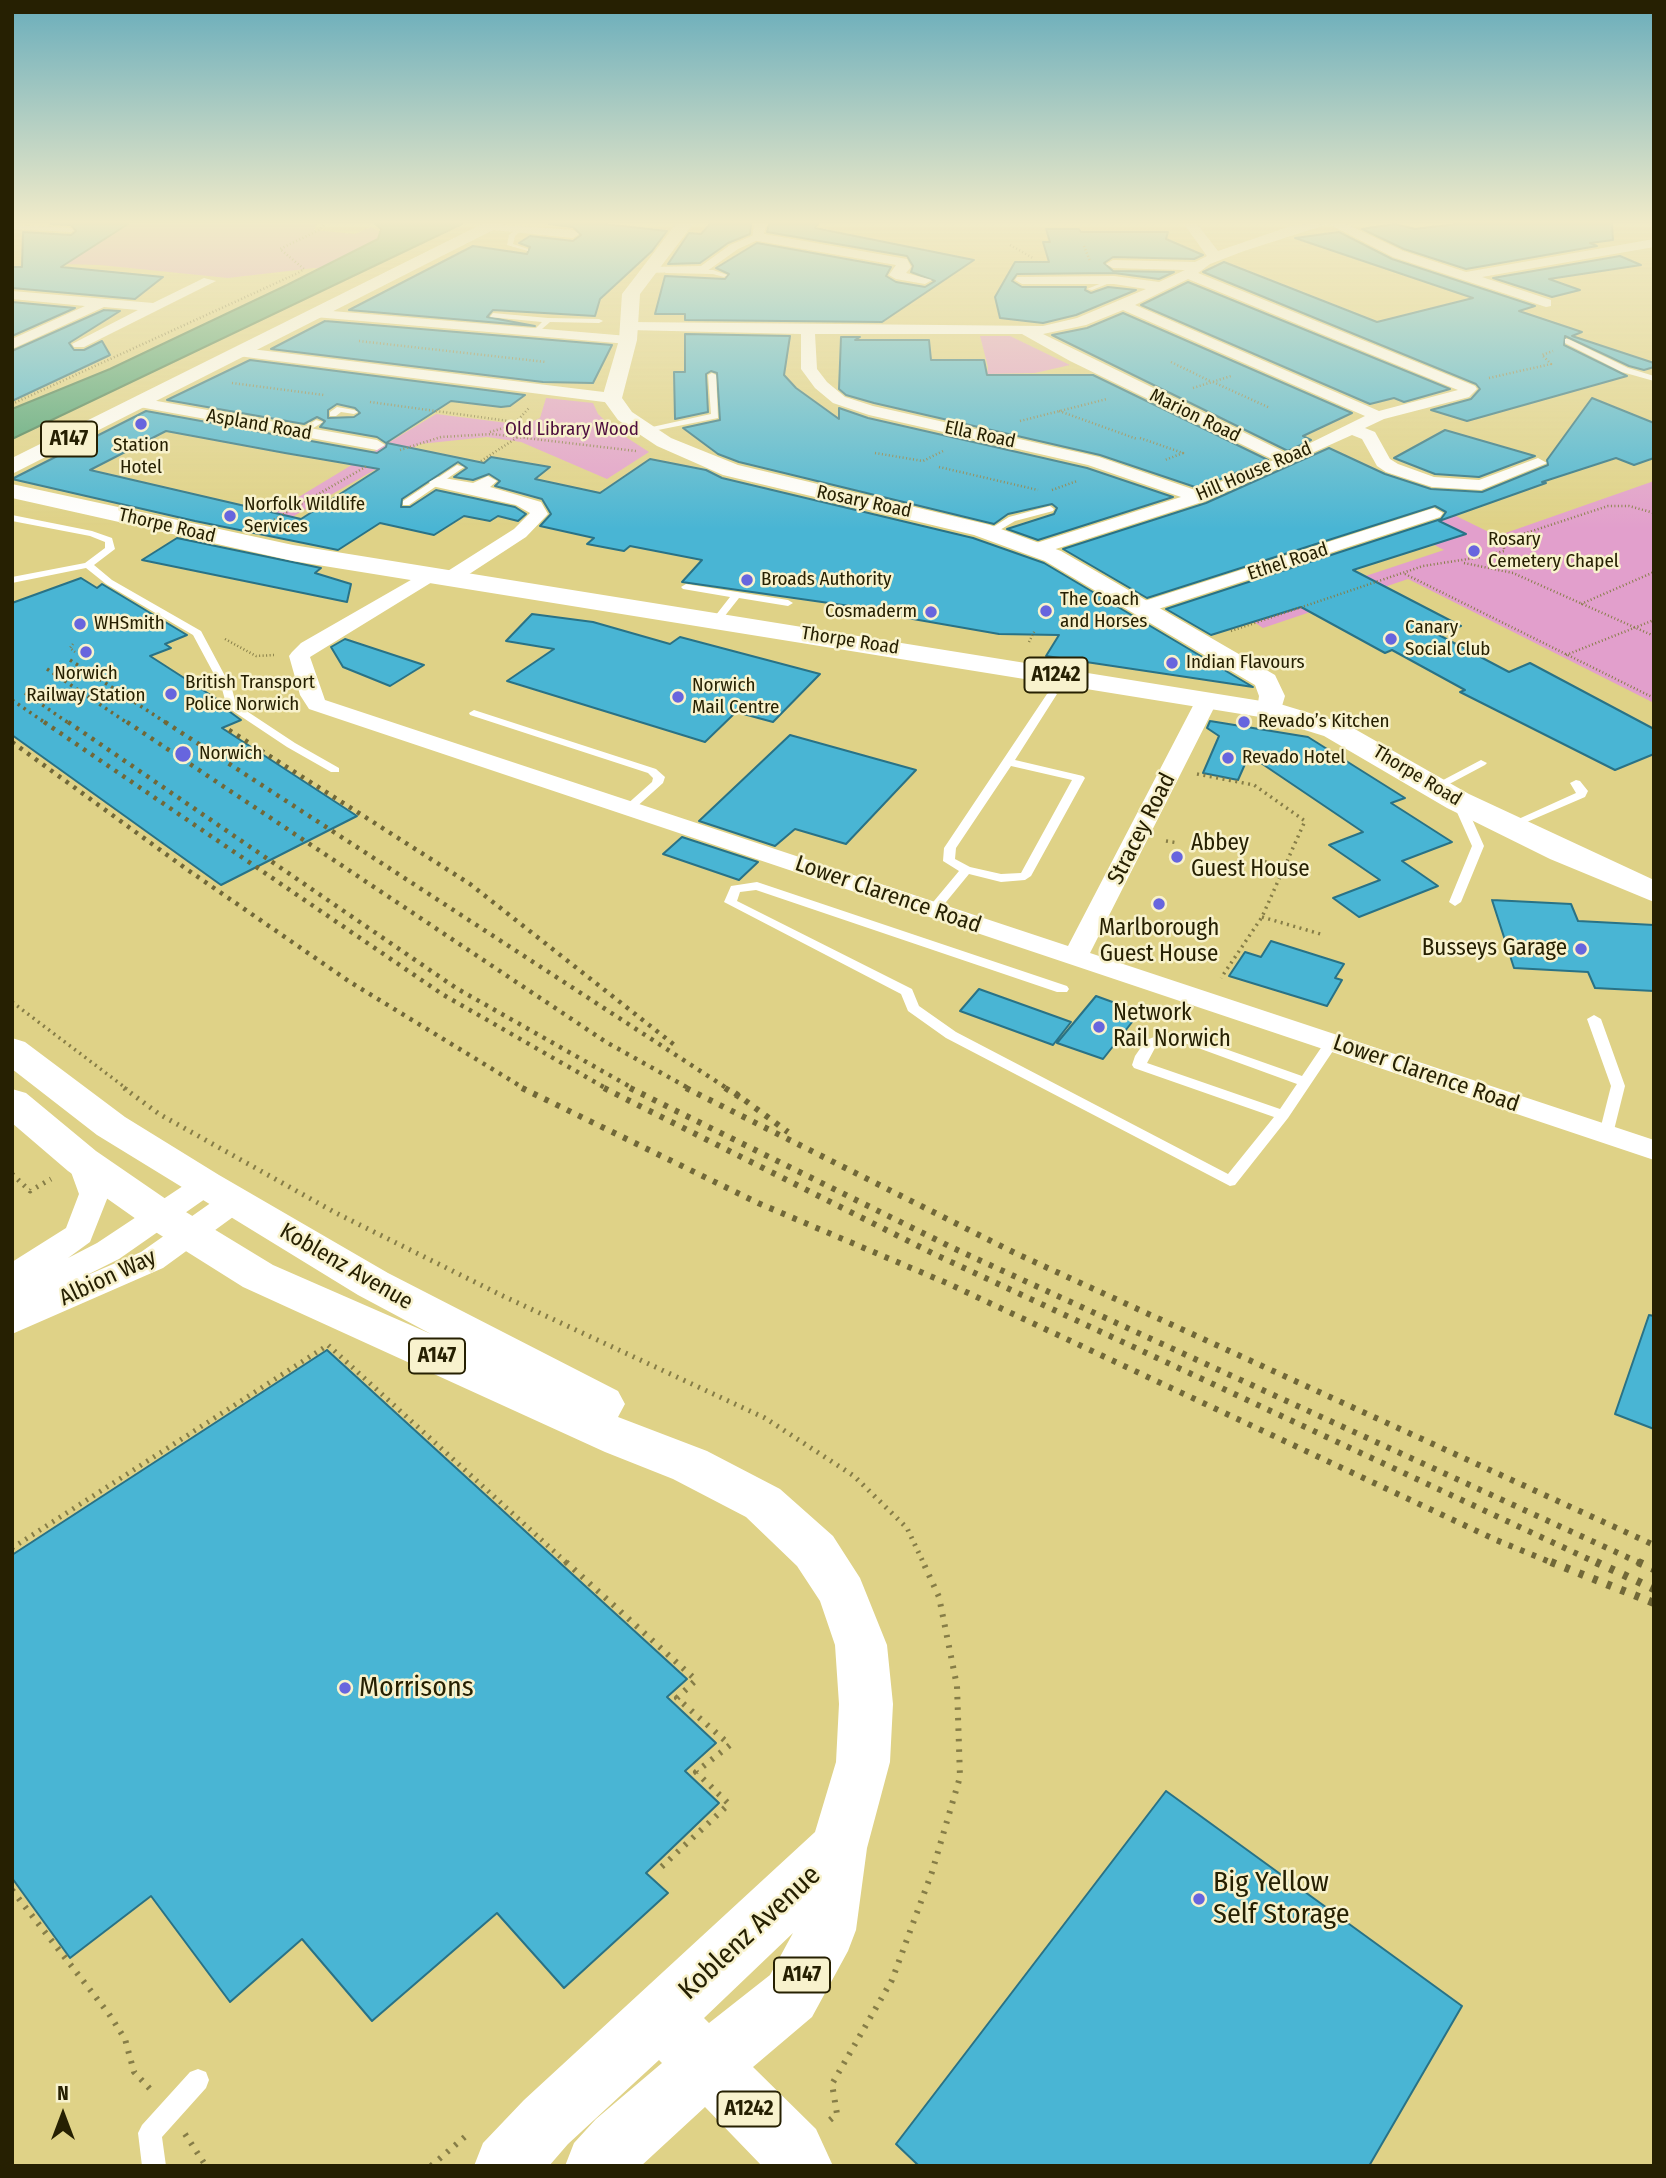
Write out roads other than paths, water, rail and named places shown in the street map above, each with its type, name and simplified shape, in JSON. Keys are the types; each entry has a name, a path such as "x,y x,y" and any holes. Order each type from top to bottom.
{"main road":[{"name":"A147","path":"12,467 297,326"},
{"name":"Thorpe Road","path":"12,491 238,542 717,620 1016,663 1270,710 1335,730 1378,752 1446,795 1508,827 1654,892"},
{"name":"Koblenz Avenue","path":"12,1050 111,1126 219,1194 373,1284 636,1422 690,1465"},
{"name":"Koblenz Avenue","path":"12,1102 67,1170 175,1225 258,1276 622,1439 690,1465 763,1503 815,1551 842,1593 861,1645 866,1704 863,1762 839,1848 827,1930 791,1996 705,2066 619,2142 597,2166"},
{"name":"Koblenz Avenue","path":"506,2166 546,2122 839,1848"},
{"name":"Koblenz Avenue","path":"660,2017 705,2066"},
{"name":"A1242","path":"705,2066 797,2159"}],"street":[{"path":"12,345 53,326"},
{"path":"79,344 117,326"},
{"path":"452,326 557,335 808,330 1028,331 1060,326"},
{"path":"243,353 535,391 612,398 629,326"},
{"path":"1171,326 1378,416"},
{"name":"Hill House Road","path":"1037,549 1199,497 1288,460 1378,416 1463,394 1463,387 1321,326"},
{"name":"Ella Road","path":"808,330 808,369 821,386 839,400 869,410 1093,461 1199,497"},
{"name":"Marion Road","path":"1028,331 1048,345 1288,460"},
{"name":"Rosary Road","path":"612,398 625,416 646,431 731,470 989,532 1037,549 1080,570 1266,681 1272,696 1270,710"},
{"name":"Aspland Road","path":"140,403 299,432 381,454"},
{"path":"1353,429 1369,436 1383,462 1392,468 1432,482 1481,485 1538,463"},
{"path":"438,482 482,485 535,506 539,514 520,533 440,576"},
{"name":"Ethel Road","path":"1142,608 1434,513"},
{"name":"Lower Clarence Road","path":"440,576 308,647 299,656 311,695 317,704 1654,1150"},
{"name":"Stracey Road","path":"1075,957 1207,700"},
{"name":"Albion Way","path":"12,1276 53,1253 79,1234 94,1194 67,1170"},
{"name":"Albion Way","path":"12,1300 108,1251 175,1225 219,1194"},
{"name":"Albion Way","path":"12,1322 152,1260 175,1225"}],"lane":[{"path":"535,333 542,326"},
{"path":"1568,341 1625,370 1654,379"},
{"path":"646,431 715,416 712,376"},
{"path":"325,406 337,411 354,412"},
{"path":"299,432 319,422"},
{"path":"407,503 460,467"},
{"path":"989,532 1012,519 1050,509"},
{"path":"12,518 109,540 110,549 88,565 12,580"},
{"path":"88,565 109,582 197,633 232,705 291,745 335,770"},
{"path":"686,587 788,603"},
{"path":"717,620 737,595"},
{"path":"1008,762 1079,778 1025,876 1001,878 967,870 949,861 950,848 1052,694"},
{"path":"474,713 652,771 659,777 657,783 629,808"},
{"path":"1455,902 1478,846 1446,795 1481,763"},
{"path":"1508,827 1581,795 1582,790 1576,783"},
{"path":"933,910 967,870"},
{"path":"1062,989 757,886 735,889 730,902 907,992 913,1008 951,1035 1230,1181 1283,1115 1332,1042"},
{"path":"1594,1019 1618,1086 1606,1134"},
{"path":"1283,1115 1163,1076 1139,1065 1142,1056 1151,1043 1165,1037 1180,1037 1305,1082"},
{"path":"153,2166 150,2133 198,2080"}],"railway":[{"path":"70,660 168,724"},
{"path":"47,669 129,724"},
{"path":"25,693 70,724"},
{"path":"12,700 47,724"},
{"path":"44,722 442,994 607,1089"},
{"path":"68,722 456,988 634,1089"},
{"path":"127,722 606,1042 690,1089"},
{"path":"165,722 728,1089"},
{"path":"229,730 470,884 677,1047"},
{"path":"12,742 185,868 350,982 525,1089"},
{"path":"522,1088 758,1203 949,1284 1496,1540 1555,1564"},
{"path":"604,1088 934,1254 1599,1564"},
{"path":"630,1088 953,1248 1642,1564"},
{"path":"686,1088 1015,1253 1654,1545"},
{"path":"725,1088 741,1098"},
{"path":"735,1093 788,1132"},
{"path":"1551,1562 1654,1603"},
{"path":"1596,1562 1654,1589"},
{"path":"1638,1562 1654,1569"}],"place":[{"name":"Station Hotel","path":"141,424"},
{"name":"Norfolk Wildlife Services","path":"230,516"},
{"name":"Rosary Cemetery Chapel","path":"1474,551"},
{"name":"Broads Authority","path":"747,580"},
{"name":"The Coach and Horses","path":"1046,611"},
{"name":"Cosmaderm","path":"931,612"},
{"name":"WHSmith","path":"80,624"},
{"name":"Canary Social Club","path":"1391,639"},
{"name":"Norwich Railway Station","path":"86,652"},
{"name":"Indian Flavours","path":"1172,663"},
{"name":"British Transport Police Norwich","path":"171,694"},
{"name":"Norwich Mail Centre","path":"678,697"},
{"name":"Revado’s Kitchen","path":"1244,722"},
{"name":"Norwich","path":"183,754"},
{"name":"Revado Hotel","path":"1228,758"},
{"name":"Abbey Guest House","path":"1177,857"},
{"name":"Marlborough Guest House","path":"1159,904"},
{"name":"Busseys Garage","path":"1581,949"},
{"name":"Network Rail Norwich","path":"1099,1027"},
{"name":"Morrisons","path":"345,1688"},
{"name":"Big Yellow Self Storage","path":"1199,1899"}],"park label":[{"name":"Old Library Wood","path":"572,430"}]}
